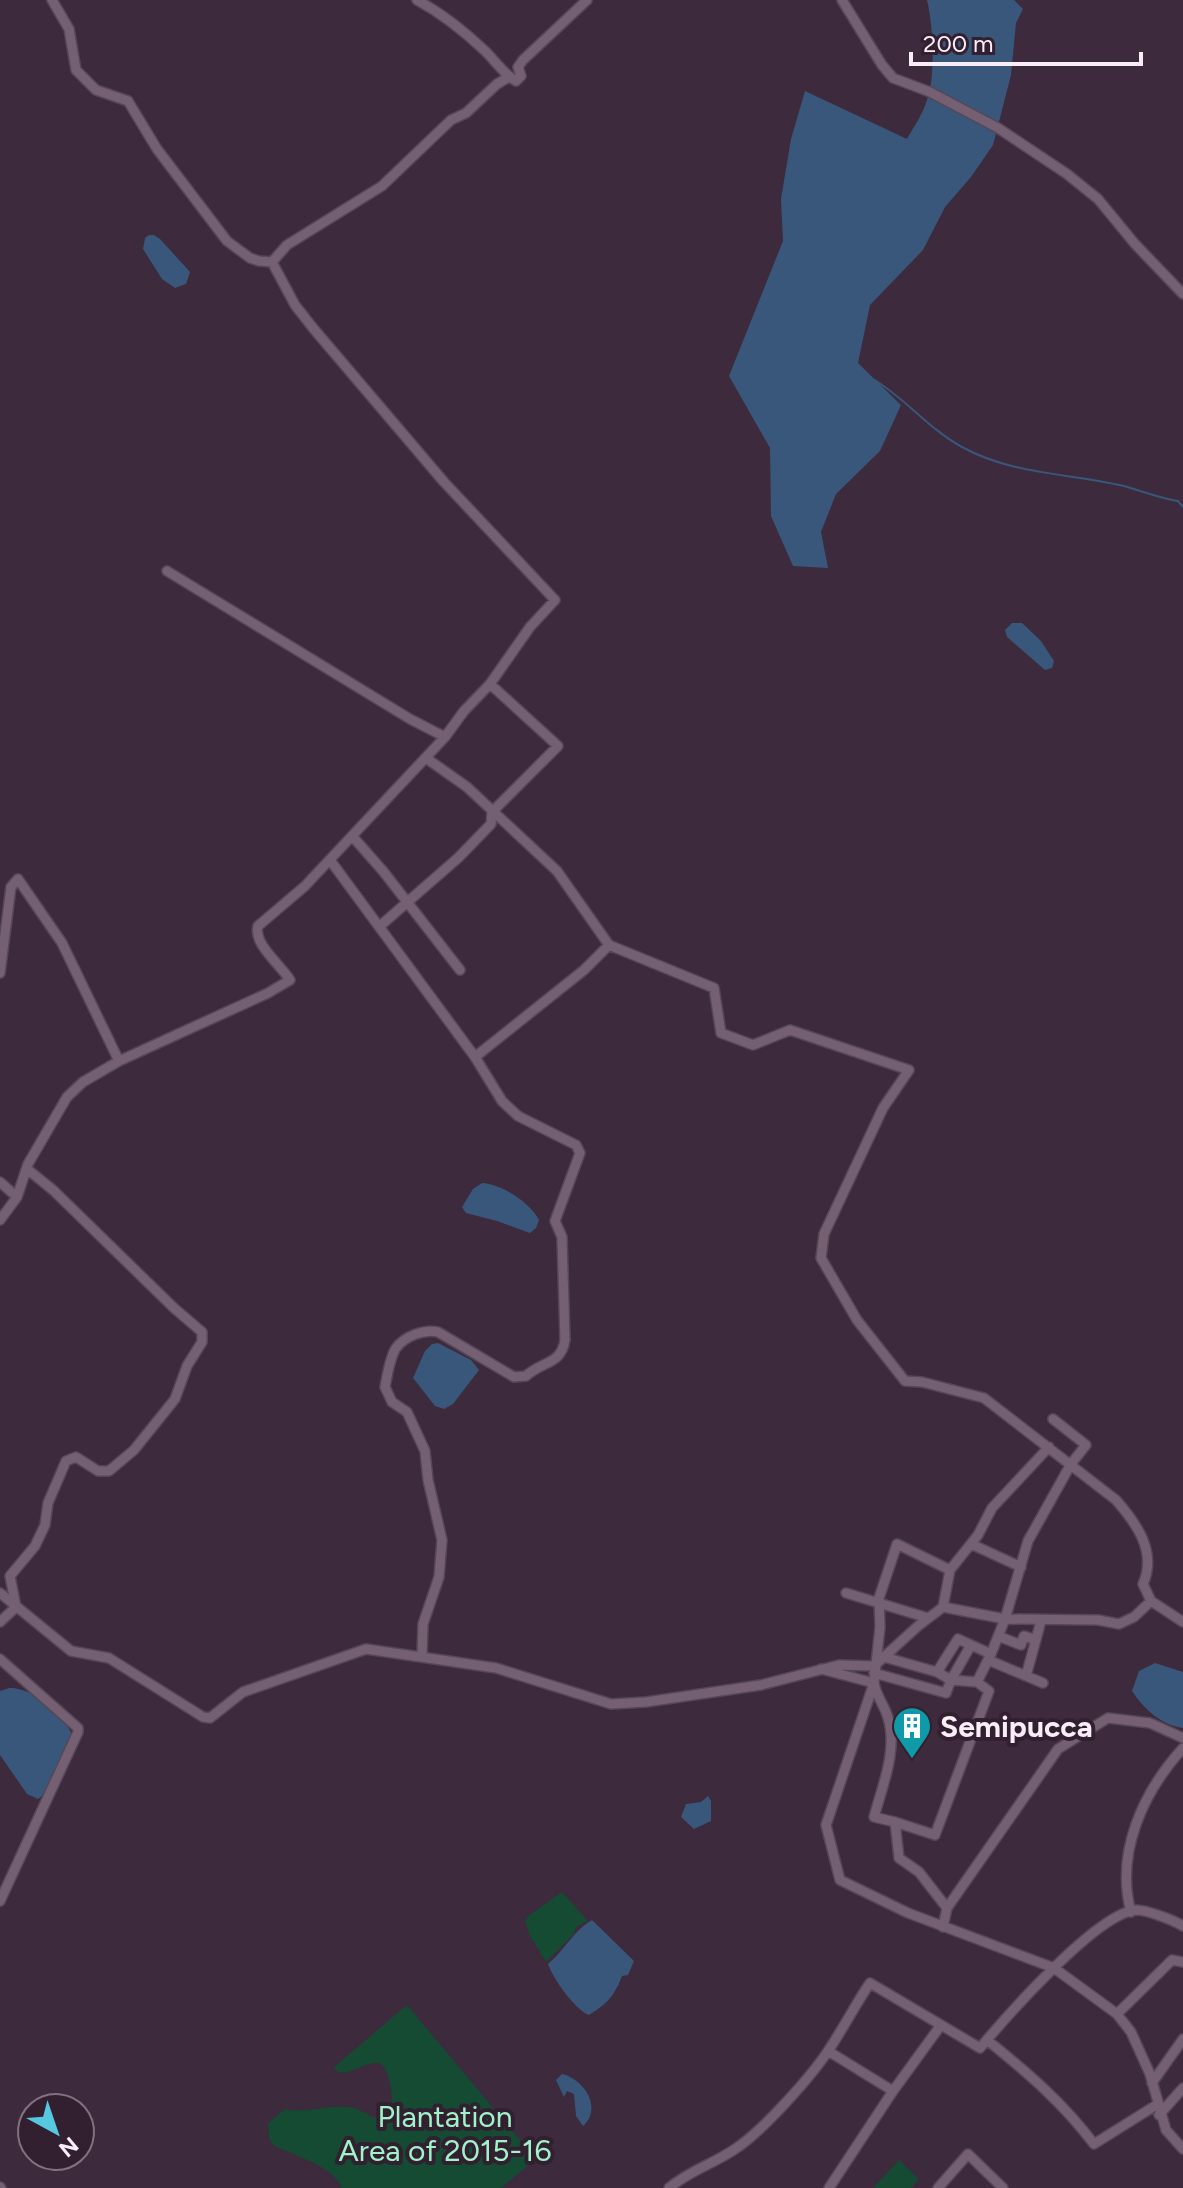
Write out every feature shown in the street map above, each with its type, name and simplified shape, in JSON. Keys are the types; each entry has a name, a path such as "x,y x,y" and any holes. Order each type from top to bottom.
{"street":[{"path":"52,0 69,29 76,70 96,90 128,101 157,149 227,241 250,258 272,262"},
{"path":"417,0 443,16 486,51 516,81 521,76 518,67 523,60 587,0"},
{"path":"842,0 893,78 937,96 998,128 1067,174 1098,199 1135,244 1183,294"},
{"path":"272,262 287,245 382,186 451,120 466,113 509,77"},
{"path":"0,1220 17,1197 27,1169 67,1097 83,1082 119,1061 290,980 282,966 258,941 258,926 280,909 353,837 426,758 490,684 530,627 555,600 444,482 313,328 295,305 272,262"},
{"path":"167,571 410,719 445,737"},
{"path":"380,926 458,858 491,824 492,812 558,746 490,684"},
{"path":"426,758 467,787 557,871 609,945 714,988 721,1033 753,1045 790,1030 909,1070 883,1108 824,1234 821,1258 857,1320 905,1381 922,1382 984,1398 1116,1500 1132,1518 1146,1544 1149,1571 1143,1584 1151,1601 1183,1622"},
{"path":"353,837 460,970"},
{"path":"330,860 475,1057 502,1101 518,1116 576,1145 580,1153 555,1221 562,1237 565,1340 561,1354 526,1376 514,1377 438,1332 429,1330 417,1333 396,1348 385,1387 392,1402 407,1412 425,1451 428,1480 442,1540 439,1577 423,1624 422,1656"},
{"path":"0,973 11,887 18,879 62,943 119,1061"},
{"path":"475,1057 584,970 609,945"},
{"path":"16,1607 10,1576 35,1546 45,1525 48,1503 66,1461 76,1457 98,1471 109,1471 134,1450 175,1399 187,1366 202,1342 202,1332 27,1169"},
{"path":"0,1182 17,1197"},
{"path":"977,1682 1005,1619 1028,1541 1071,1464 1086,1445 1053,1419"},
{"path":"884,1657 937,1672 951,1680 977,1682 989,1691 935,1835 874,1817 890,1757 889,1719 876,1695 874,1674 884,1657 943,1607 950,1570 971,1544 992,1508 1049,1447"},
{"path":"950,1570 897,1544 879,1603 880,1627 874,1674 826,1825 840,1880 908,1913 1054,1968 1117,2014 1131,2032 1152,2083 1159,2115 1166,2130 1183,2149"},
{"path":"971,1544 1021,1567"},
{"path":"0,1593 71,1651 109,1658 203,1717 210,1718 243,1692 366,1649 496,1668 611,1704 761,1685 839,1665 946,1693 971,1645"},
{"path":"846,1593 928,1618"},
{"path":"943,1607 1005,1619 1098,1620 1119,1624 1134,1617 1151,1601"},
{"path":"0,1622 16,1607"},
{"path":"1026,1676 1041,1621"},
{"path":"998,1636 1021,1645 1024,1636 1036,1640"},
{"path":"937,1672 958,1639 1043,1683"},
{"path":"0,1659 78,1728 0,1901"},
{"path":"821,1669 874,1674"},
{"path":"943,1927 947,1908 1058,1749 1108,1718 1150,1723 1183,1738"},
{"path":"1131,1912 1125,1891 1126,1864 1132,1838 1148,1794 1183,1748"},
{"path":"895,1822 899,1858 919,1872 947,1908"},
{"path":"669,2188 682,2177 738,2147 773,2114 828,2051 870,1983 980,2048 1015,2006 1103,1924 1136,1910 1173,1920 1183,1926"},
{"path":"1117,2014 1172,1960 1183,1962"},
{"path":"829,2188 941,2025"},
{"path":"1152,2083 1183,2039"},
{"path":"987,2040 1042,2085 1073,2116 1094,2144 1158,2104"},
{"path":"828,2051 893,2091"},
{"path":"1159,2115 1183,2088"},
{"path":"938,2188 968,2154 1003,2188"}],"green space":[{"path":"562,1892 588,1921 577,1926 573,1935 546,1962 525,1921"},
{"name":"Plantation Area of 2015-16","path":"407,2005 536,2159 501,2188 342,2188 331,2174 275,2146 269,2139 268,2123 285,2109 345,2107 379,2119 393,2113 390,2082 384,2067 373,2063 341,2073 333,2068"},
{"path":"899,2160 919,2179 911,2188 873,2188"}],"water":[{"path":"927,0 1014,0 1023,9 1016,23 1011,75 993,145 945,207 923,250 870,305 858,363 901,405 880,451 836,494 821,532 828,568 793,566 771,516 770,448 729,376 783,241 781,199 791,139 805,91 907,139 921,115 932,78 932,36"},
{"path":"149,235 160,239 190,272 186,284 175,288 162,279 143,249 145,238"},
{"path":"1012,623 1022,623 1041,641 1054,661 1052,668 1045,670 1007,637 1005,630"},
{"path":"482,1183 498,1187 522,1201 539,1220 536,1228 530,1233 466,1213 462,1207 473,1189"},
{"path":"438,1343 471,1360 479,1370 453,1404 444,1409 435,1406 413,1378 425,1351"},
{"path":"1155,1663 1183,1672 1183,1728 1154,1715 1132,1691 1139,1671"},
{"path":"9,1688 27,1692 46,1703 62,1718 72,1735 46,1793 38,1799 27,1794 0,1755 0,1691"},
{"path":"708,1796 711,1821 694,1829 681,1817 686,1804 701,1802"},
{"path":"592,1920 634,1961 628,1975 622,1976 611,1997 589,2015 577,2007 548,1964"},
{"path":"562,2074 577,2082 588,2095 591,2111 583,2126 576,2116 574,2094 567,2091 564,2097 556,2080"}],"waterway":[{"path":"873,379 950,440 981,456 1021,468 1124,486 1178,501 1183,507"}],"place":[{"name":"Semipucca","path":"912,1760"}]}
